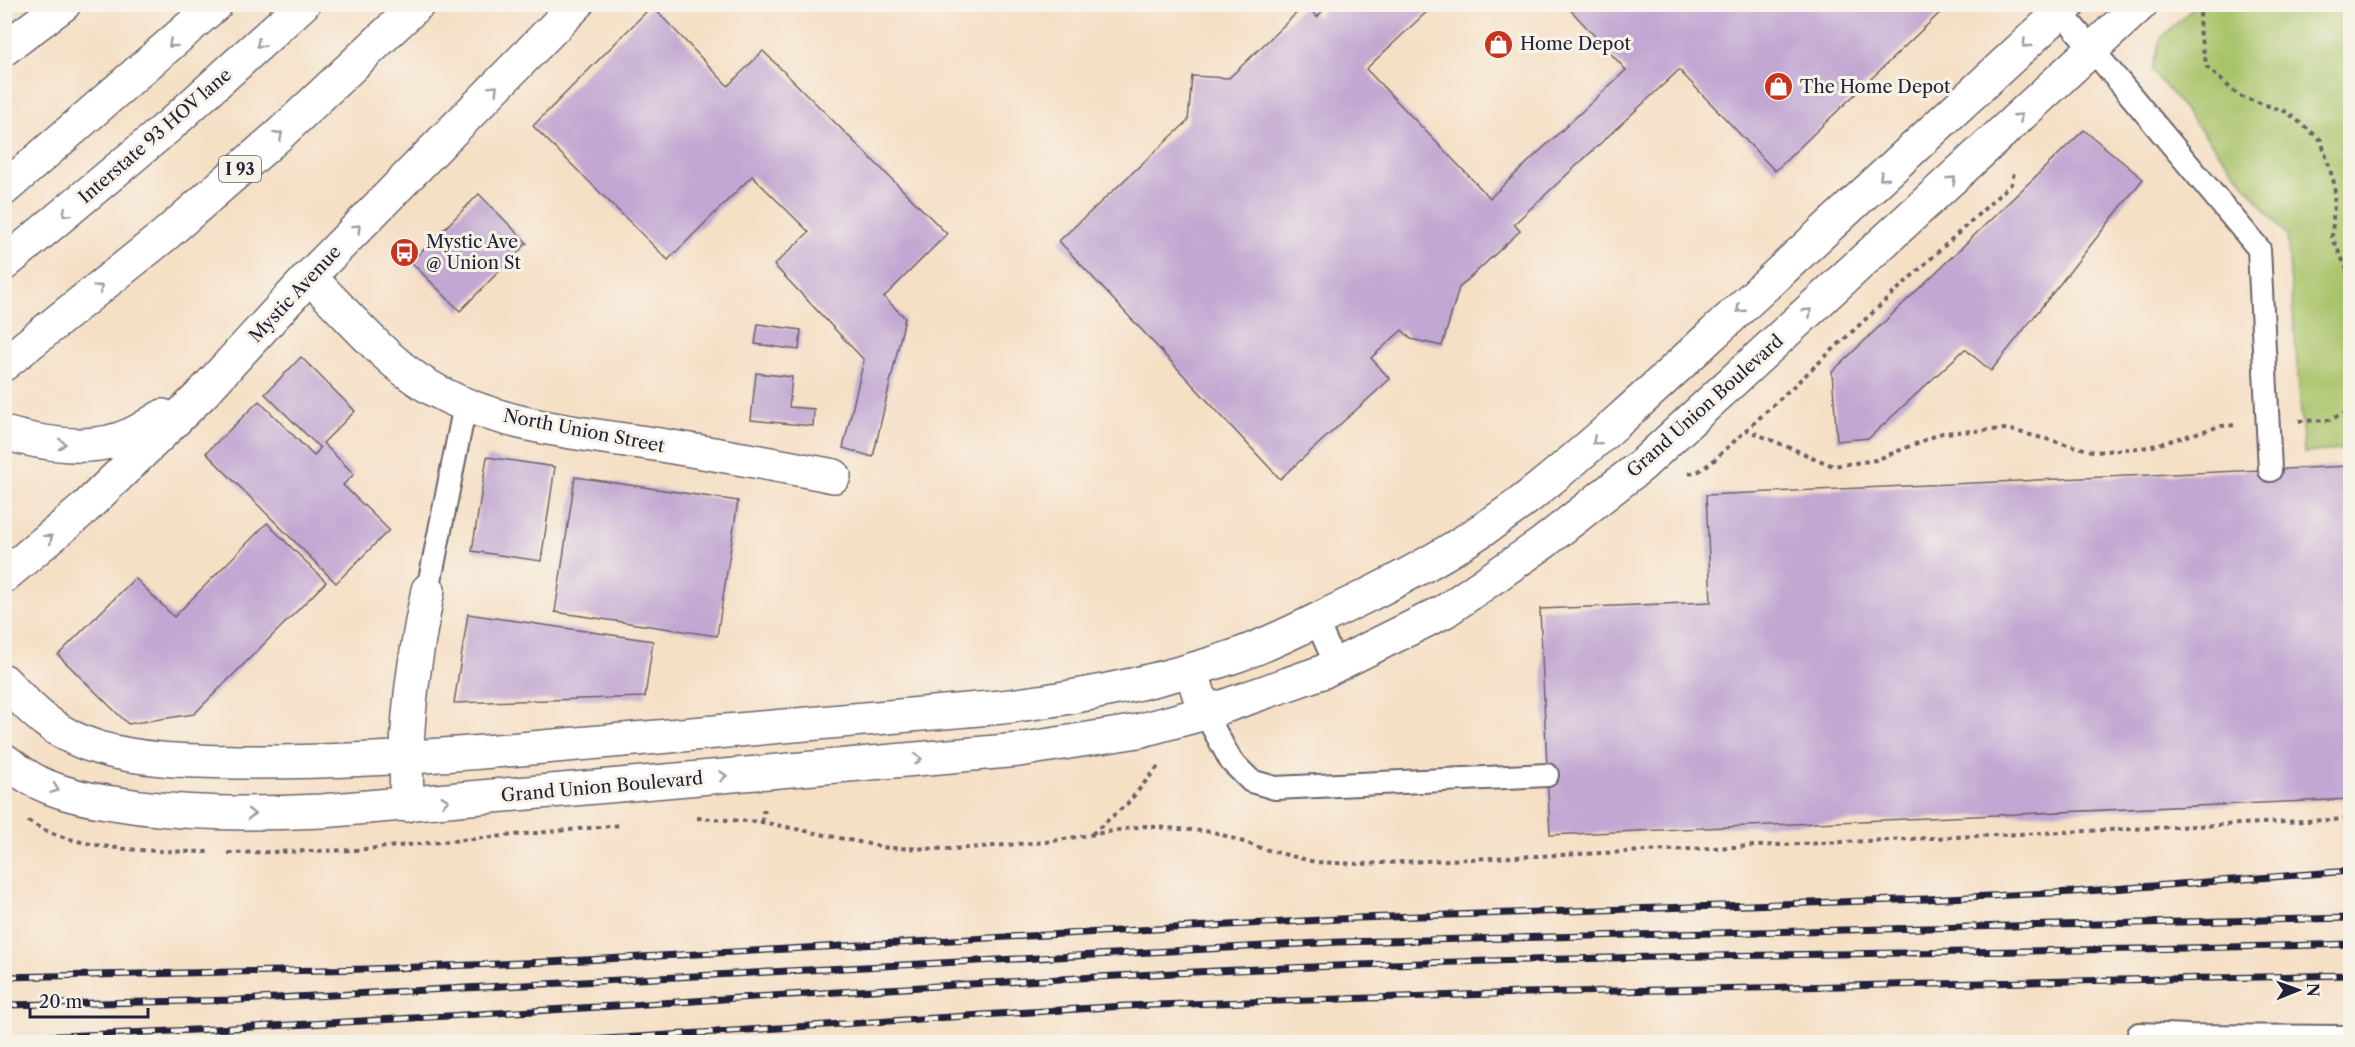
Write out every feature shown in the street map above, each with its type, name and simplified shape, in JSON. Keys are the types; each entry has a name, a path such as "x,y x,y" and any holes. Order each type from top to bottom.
{"main road":[{"path":"4,49 64,4"},
{"path":"4,189 216,4"},
{"name":"Interstate 93 HOV lane","path":"4,264 169,126 303,4"},
{"name":"I 93","path":"4,364 165,235 271,142 418,4"},
{"name":"Mystic Avenue","path":"4,576 85,508 202,394 309,277 578,4"},
{"name":"Grand Union Boulevard","path":"4,760 51,788 87,799 138,807 254,814 407,805 1019,750 1138,731 1205,713 1336,665 1445,611 1497,577 1592,507 1701,411 2140,4"},
{"path":"4,681 34,714 62,733 97,748 133,756 177,761 295,762 405,759 1023,704 1066,699 1126,687 1241,654 1417,571 1529,497 1610,429 2065,8"},
{"name":"North Union Street","path":"309,277 391,358 425,385 465,405 510,419 564,431 726,456 834,476"},
{"path":"4,433 56,445 94,444 129,436 202,394"},
{"path":"407,805 405,759 410,694 428,590"},
{"path":"1191,670 1205,713"}],"lane":[{"path":"2065,8 2093,48 2259,249 2270,423 2270,470"},
{"path":"428,590 465,405"},
{"path":"1316,620 1336,665"},
{"path":"1205,713 1231,761 1251,781 1275,788 1547,775"},
{"path":"2139,1034 2350,1037"}],"path":[{"path":"2201,4 2199,30 2206,67 2239,96 2287,112 2321,140 2335,186 2332,237 2350,276"},
{"path":"1701,411 1833,465 1876,460 1942,433 2007,429 2096,452 2149,447 2221,426 2329,420 2350,411"},
{"path":"1092,835 1128,803 1162,760"},
{"path":"762,822 888,848 953,849 1046,842 1144,826 1214,832 1264,849 1316,862 1360,864 2350,819"}],"green space":[{"path":"2196,5 2350,5 2350,449 2304,453 2287,236 2152,70 2160,39"}],"building":[{"path":"1306,4 1317,17 1329,4 1435,4 1366,69 1490,198 1626,70 1565,4 1949,4 1775,171 1679,70 1514,224 1520,231 1459,288 1442,346 1411,339 1402,330 1371,358 1390,379 1280,479 1059,241 1188,121 1192,76 1229,78"},
{"path":"652,6 728,86 763,51 947,234 884,297 905,318 873,457 843,448 864,360 774,265 809,232 752,176 668,260 533,126"},
{"path":"2084,130 2143,179 1991,371 1965,349 1869,438 1837,441 1832,372"},
{"path":"479,194 527,243 460,311 411,262"},
{"path":"758,324 801,330 799,350 755,344"},
{"path":"301,357 355,411 323,443 354,474 343,485 389,530 336,583 206,453 259,401 314,456 320,448 265,394"},
{"path":"756,373 792,377 789,407 814,409 813,426 751,420"},
{"path":"487,457 555,467 541,561 472,551"},
{"path":"2349,466 2350,799 1550,835 1540,609 1711,602 1706,495"},
{"path":"575,477 738,501 717,636 555,612"},
{"path":"267,523 326,582 194,714 128,724 58,655 135,578 174,617"},
{"path":"468,614 653,641 645,697 454,703"}],"railway":[{"path":"4,977 367,969 548,962 1358,918 2073,892 2350,871"},
{"path":"4,1005 239,1000 1339,942 2350,918"},
{"path":"4,1038 171,1031 1003,982 1336,966 1590,958 2350,944"},
{"path":"559,1042 1125,1006 1524,993 2350,975"}],"place":[{"name":"Home Depot","path":"1499,44"},
{"name":"The Home Depot","path":"1779,87"},
{"name":"Mystic Ave @ Union St","path":"405,252"}]}
